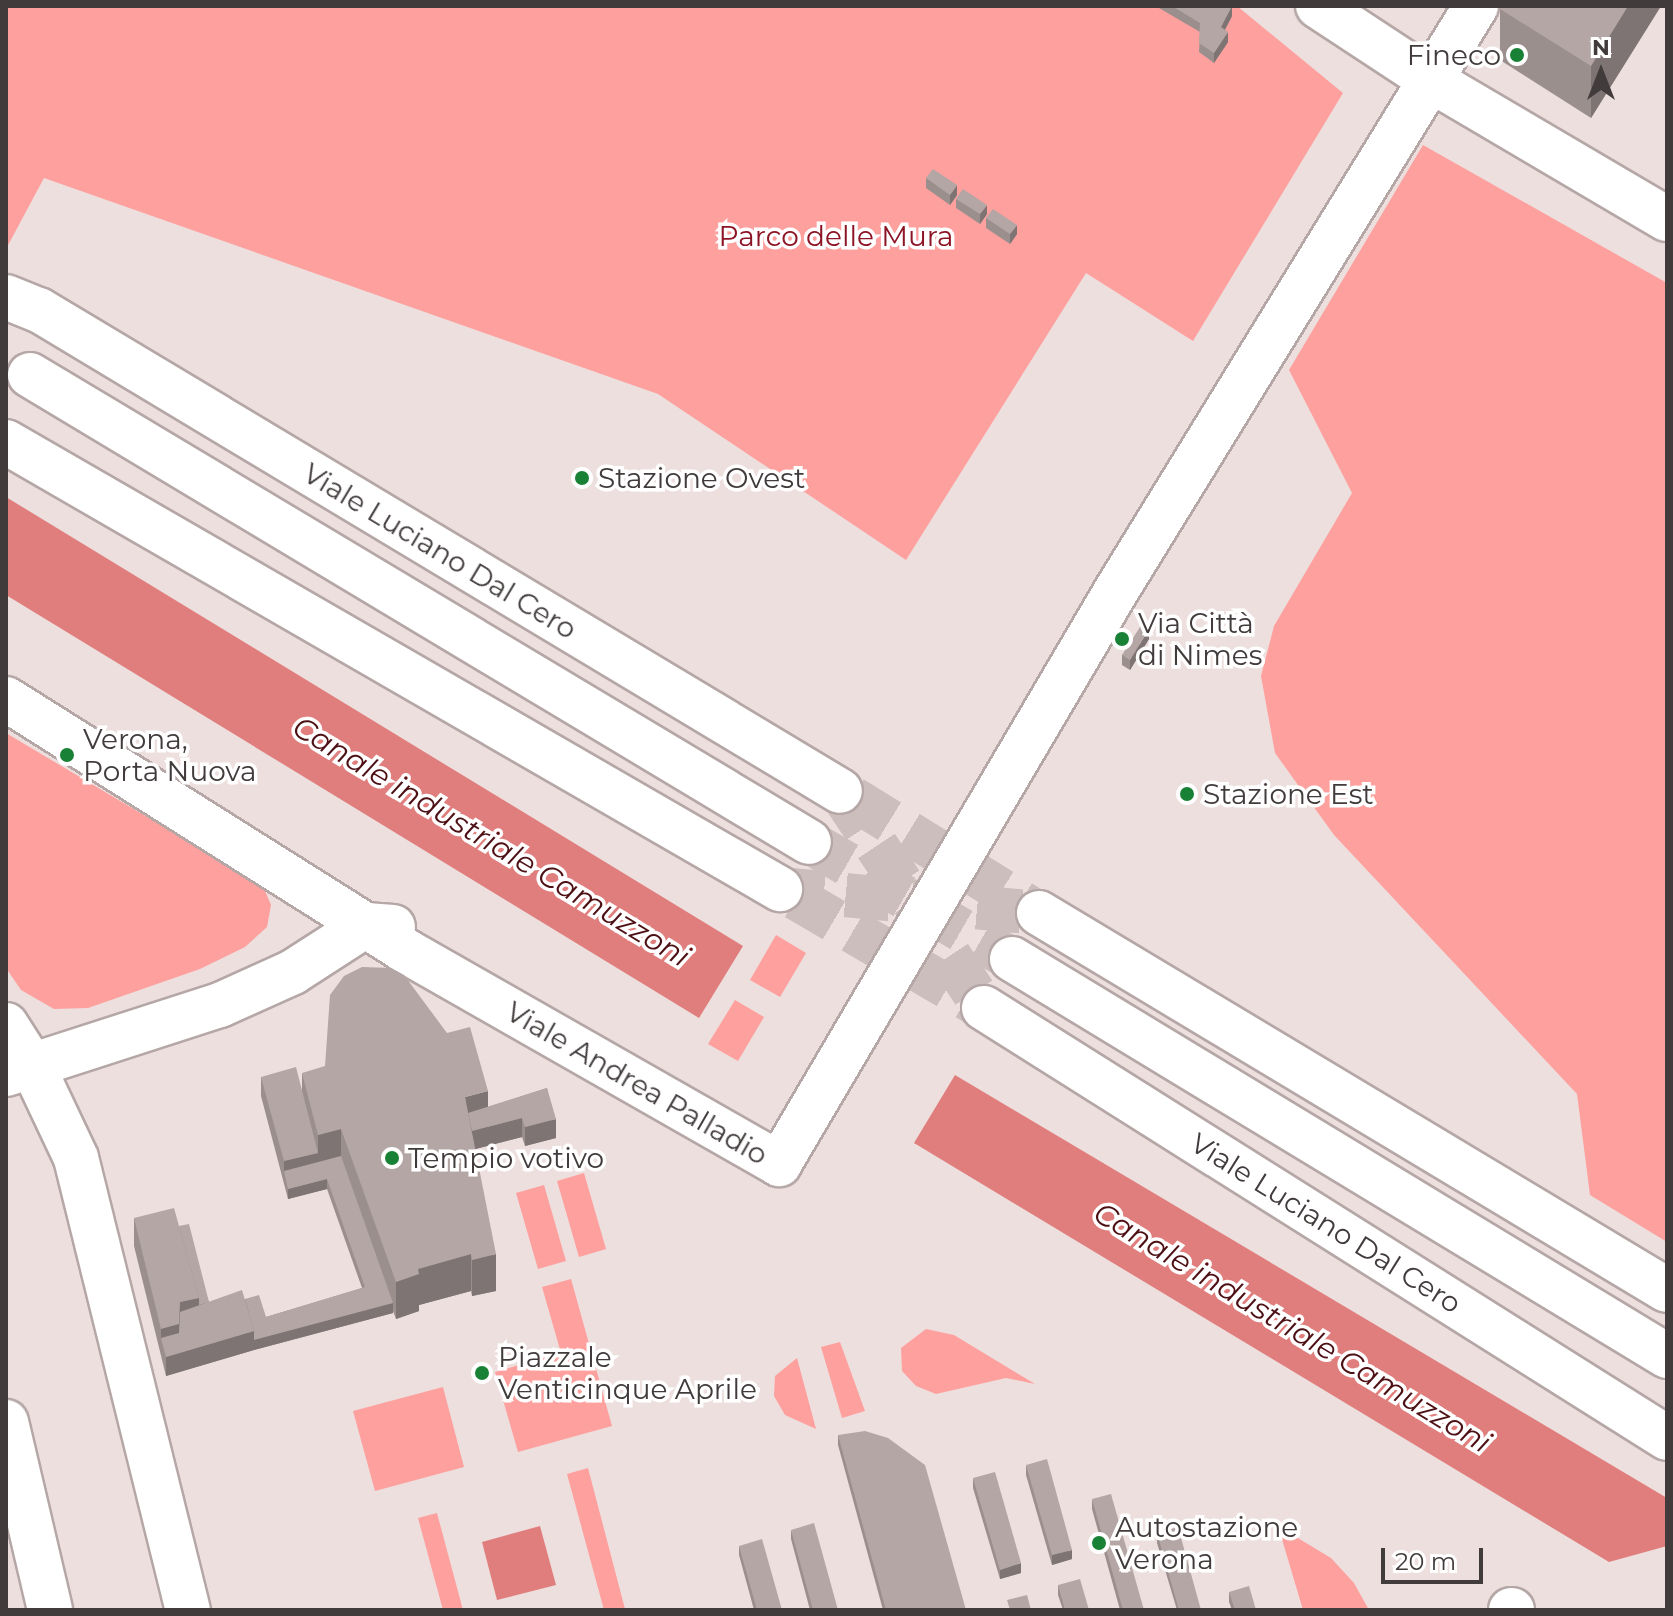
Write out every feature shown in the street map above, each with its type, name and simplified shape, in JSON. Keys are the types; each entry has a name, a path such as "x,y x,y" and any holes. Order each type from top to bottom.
{"main road":[{"path":"1318,6 1429,79 1667,219"},
{"path":"779,1164 1116,591 1476,6"},
{"name":"Viale Luciano Dal Cero","path":"17,304 840,791"},
{"path":"30,375 809,842"},
{"path":"6,442 780,889"},
{"path":"6,699 366,925 293,972 220,1005 20,1072"},
{"path":"1039,913 1667,1290"},
{"name":"Viale Andrea Palladio","path":"366,925 425,929 446,941 682,1080 779,1164"},
{"name":"Viale Andrea Palladio","path":"366,925 666,1104 779,1164"},
{"path":"1012,959 1667,1356"},
{"name":"Viale Luciano Dal Cero","path":"984,1008 1667,1438"},
{"path":"6,1025 20,1072 76,1158 188,1610"},
{"path":"6,1422 50,1610"}],"green space":[{"name":"Parco delle Mura","path":"6,6 1237,6 1343,93 1193,341 1086,273 906,560 658,394 44,178 6,249"},
{"path":"1423,145 1667,283 1667,1242 1590,1195 1577,1094 1334,835 1275,753 1261,676 1274,626 1352,493 1289,370"},
{"path":"6,733 263,886 271,905 267,927 245,947 200,969 88,1008 54,1009 21,990 6,968"},
{"path":"776,935 806,953 780,997 750,980"},
{"path":"735,1000 764,1017 738,1061 708,1044"},
{"path":"584,1173 606,1249 579,1257 557,1181"},
{"path":"544,1185 566,1261 538,1269 516,1193"},
{"path":"571,1279 612,1426 518,1452 495,1372 561,1353 542,1287"},
{"path":"926,1329 954,1335 1035,1384 1006,1378 936,1394 916,1386 902,1371 901,1348"},
{"path":"840,1342 865,1411 842,1418 821,1347"},
{"path":"797,1358 816,1429 785,1415 774,1396 775,1376"},
{"path":"443,1387 464,1467 375,1491 353,1411"},
{"path":"588,1468 625,1609 622,1610 604,1610 567,1474"},
{"path":"437,1513 463,1610 443,1610 418,1518"},
{"path":"1263,1517 1331,1558 1354,1583 1369,1610 1303,1610 1281,1536"}],"water":[{"name":"Canale industriale Camuzzoni","path":"6,497 743,946 699,1018 6,595"},
{"name":"Canale industriale Camuzzoni","path":"955,1075 1667,1498 1667,1546 1609,1562 914,1143"},
{"path":"540,1526 556,1585 497,1600 482,1542"}],"building":[{"path":"1172,6 1232,6 1221,27 1228,32 1214,53 1199,43 1200,23"},
{"path":"1501,6 1628,6 1591,66 1500,9"},
{"path":"933,169 957,185 950,195 926,178"},
{"path":"963,189 987,205 980,214 956,199"},
{"path":"993,209 1017,225 1010,234 986,218"},
{"path":"1142,624 1149,629 1130,660 1122,655"},
{"name":"Tempio votivo","path":"362,967 391,968 404,975 447,1033 470,1027 488,1091 465,1097 496,1254 472,1260 471,1254 418,1269 419,1274 396,1282 341,1129 318,1135 302,1073 325,1066 330,995 344,976"},
{"path":"296,1067 318,1153 284,1161 261,1077"},
{"path":"547,1088 556,1119 525,1127 522,1118 472,1131 468,1113"},
{"path":"341,1156 393,1303 254,1340 245,1299 259,1295 266,1317 365,1287 327,1179 288,1189 284,1171"},
{"path":"174,1208 199,1298 180,1302 179,1324 161,1329 134,1218"},
{"path":"189,1224 209,1302 199,1305 179,1226"},
{"path":"242,1290 254,1331 166,1357 161,1338 179,1333 180,1312"},
{"path":"865,1431 888,1438 925,1465 966,1610 886,1610 838,1435"},
{"path":"1047,1459 1072,1550 1052,1555 1026,1465"},
{"path":"995,1472 1021,1563 1000,1570 973,1478"},
{"path":"1111,1494 1144,1610 1123,1610 1092,1499"},
{"path":"814,1523 838,1610 813,1610 791,1530"},
{"path":"1178,1527 1201,1610 1179,1610 1157,1533"},
{"path":"762,1539 782,1610 757,1610 739,1546"},
{"path":"1080,1579 1089,1610 1065,1610 1058,1585"},
{"path":"1249,1586 1256,1610 1235,1610 1229,1592"},
{"path":"1027,1595 1031,1610 1010,1610 1007,1600"}],"tunnel":[{"path":"840,791 984,1008"},
{"path":"852,798 1032,909"},
{"path":"809,842 1012,959"},
{"path":"780,889 1039,913"},
{"path":"796,898 975,1003"}],"place":[{"name":"Fineco","path":"1517,55"},
{"name":"Stazione Ovest","path":"582,478"},
{"name":"Via Città di Nimes","path":"1122,639"},
{"name":"Verona, Porta Nuova","path":"67,755"},
{"name":"Stazione Est","path":"1187,794"},
{"name":"Tempio votivo","path":"392,1158"},
{"name":"Piazzale Venticinque Aprile","path":"482,1373"},
{"name":"Autostazione Verona","path":"1099,1543"}]}
